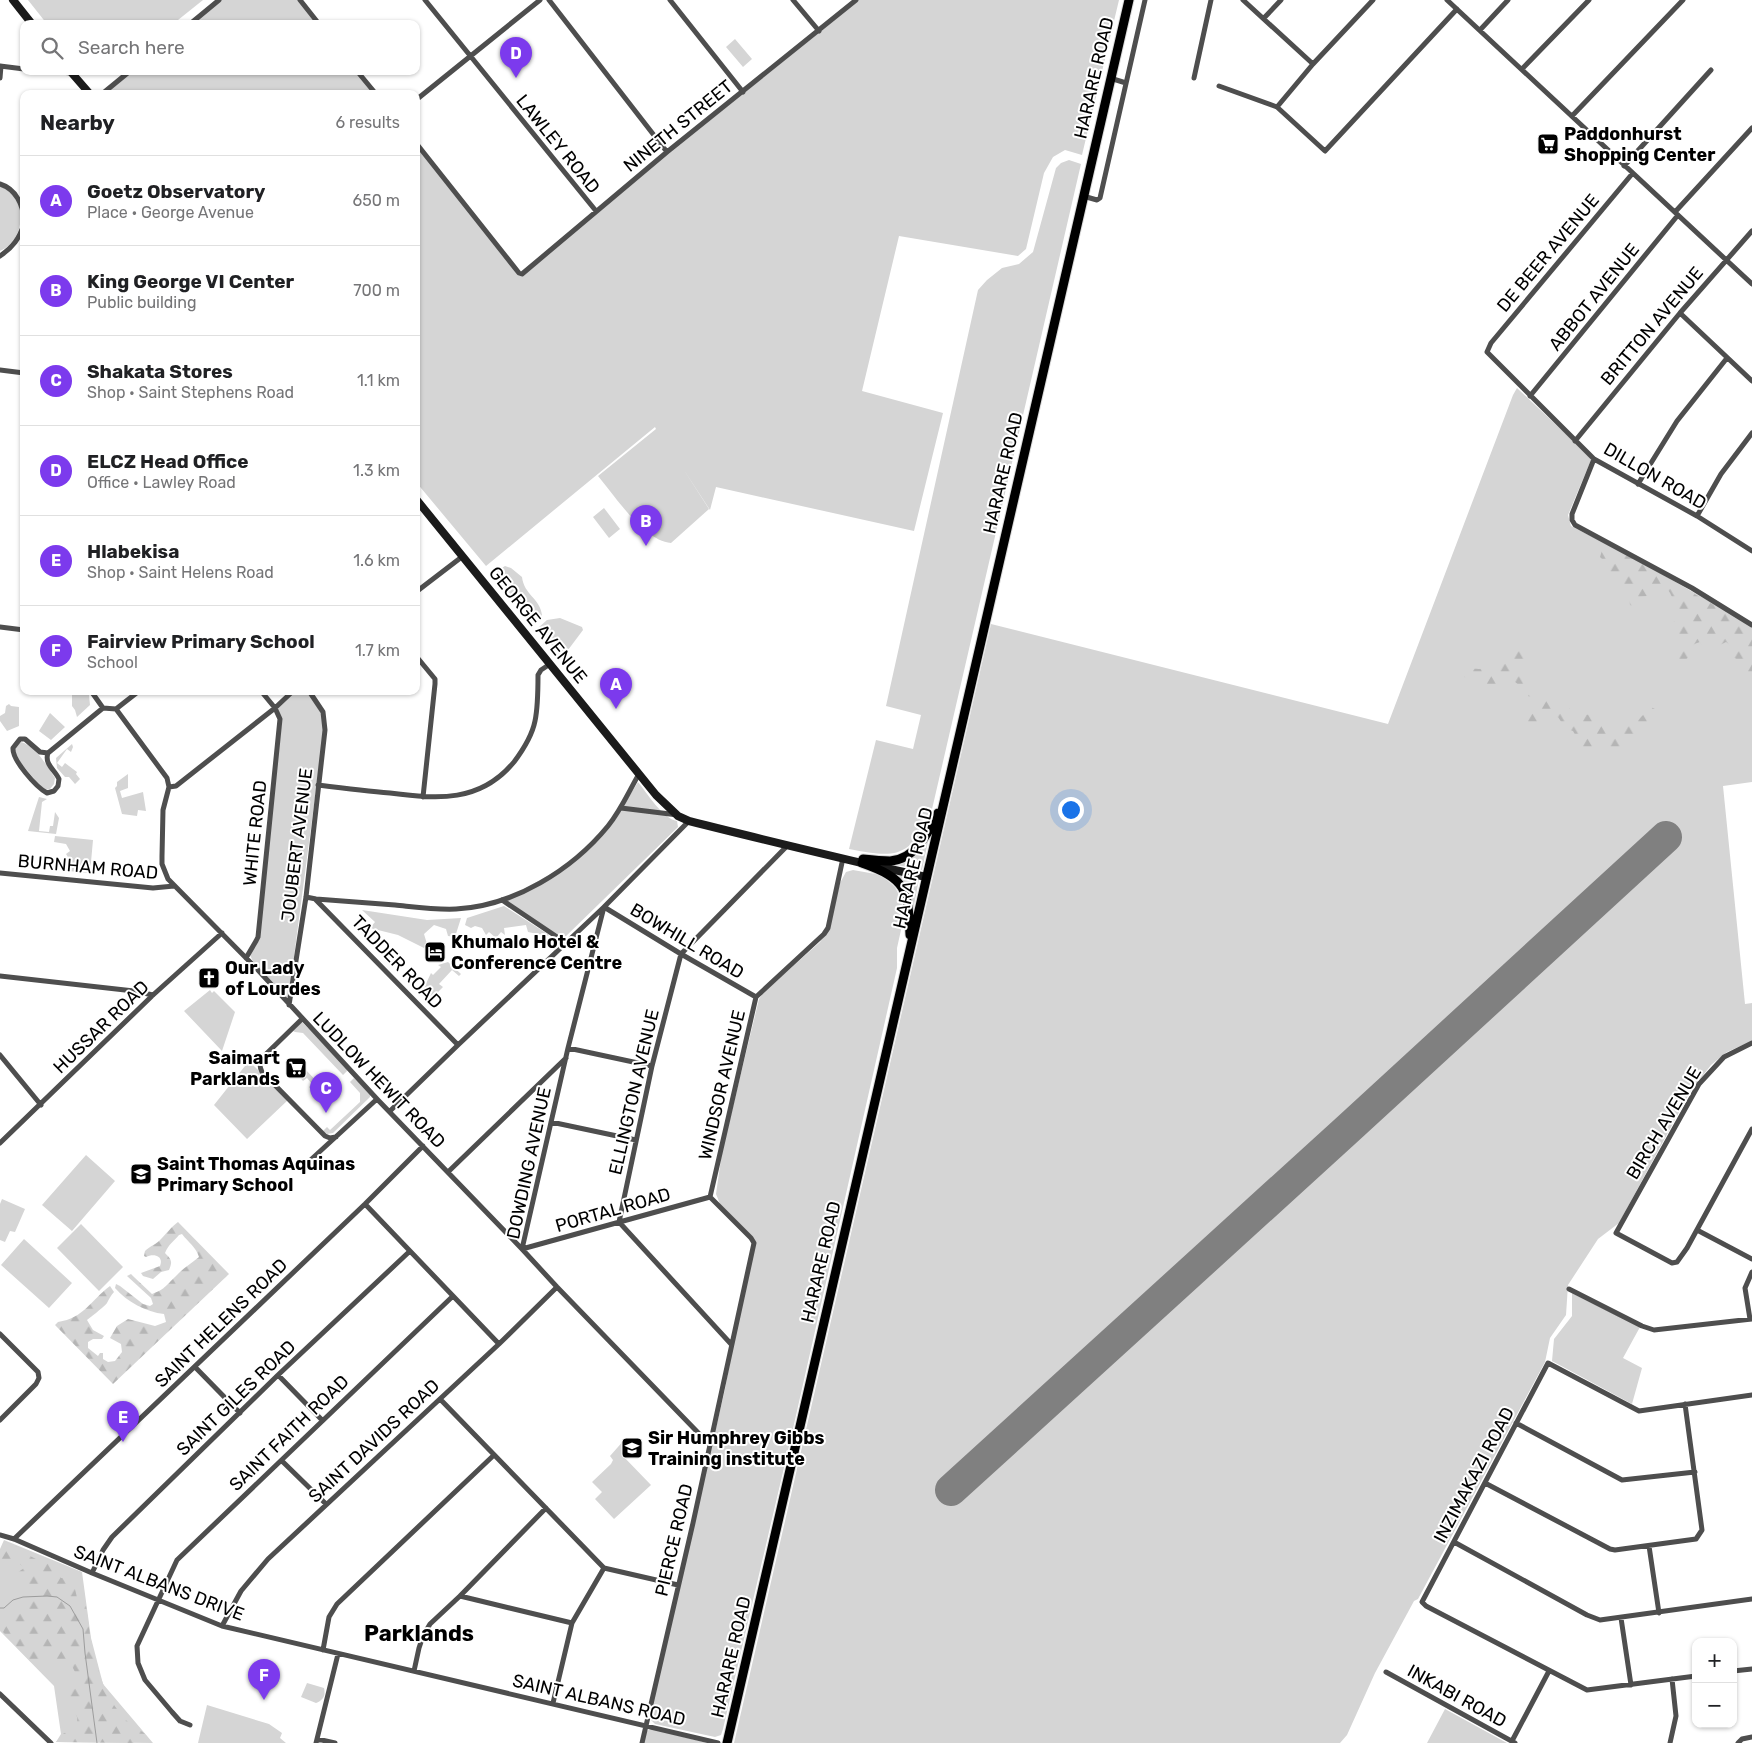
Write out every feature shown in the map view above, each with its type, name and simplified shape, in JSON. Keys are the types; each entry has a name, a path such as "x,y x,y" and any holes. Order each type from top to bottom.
{"highway":[{"name":"HARARE ROAD","path":"728,1743 1129,0"},
{"path":"862,861 892,861 906,856 916,849 928,832 945,800"},
{"path":"862,861 890,874 902,887 909,904 911,948"}],"main road":[{"path":"12,0 29,20"},
{"path":"74,75 87,90"},
{"name":"GEORGE AVENUE","path":"420,504 656,795 678,816 689,821 787,846 927,875"}],"street":[{"path":"195,20 219,0"},
{"path":"300,0 315,20"},
{"name":"LAWLEY ROAD","path":"425,0 469,57 596,211"},
{"path":"420,97 540,0"},
{"path":"549,0 667,152"},
{"path":"670,0 743,92"},
{"path":"793,0 819,31"},
{"name":"NINETH STREET","path":"420,148 519,273 524,273 667,152 856,0"},
{"path":"1083,196 1098,200 1100,198 1144,0"},
{"path":"1194,78 1211,0"},
{"path":"1243,0 1313,64"},
{"path":"1264,18 1281,0"},
{"path":"1277,107 1313,64 1373,0"},
{"path":"1447,0 1752,284"},
{"path":"1480,30 1508,0"},
{"path":"1522,69 1589,0"},
{"path":"1572,116 1683,0"},
{"path":"1219,86 1277,107 1326,151 1457,9"},
{"path":"0,78 1,66 20,68"},
{"path":"1624,166 1711,70"},
{"path":"107,90 125,75"},
{"path":"361,75 373,90"},
{"path":"1110,78 1126,82"},
{"name":"ABBOT AVENUE","path":"1530,396 1677,214 1752,128"},
{"name":"DE BEER AVENUE","path":"1487,352 1491,343 1542,280 1632,174"},
{"path":"0,184 6,186 17,196 20,202"},
{"name":"BRITTON AVENUE","path":"1575,441 1680,313 1752,231"},
{"path":"0,256 11,249 20,237"},
{"path":"1680,313 1752,382"},
{"name":"DILLON ROAD","path":"1487,352 1594,459 1697,516 1750,550"},
{"path":"1638,484 1677,421 1727,358"},
{"path":"0,370 20,372"},
{"path":"1697,516 1722,474 1752,433"},
{"path":"1594,459 1572,514 1574,525 1692,588 1752,625"},
{"path":"1750,550 1752,544"},
{"path":"420,589 463,556"},
{"path":"0,626 20,629"},
{"path":"420,661 435,679 423,797"},
{"path":"318,786 423,797 454,796 469,793 488,784 509,768 530,736 535,720 538,675 541,670 550,664"},
{"path":"95,695 103,708"},
{"path":"48,753 40,752 22,739 13,748 17,762 41,789 50,793 58,786 59,780 47,762 48,753 103,708 116,709 133,695"},
{"path":"264,695 275,708"},
{"path":"116,709 167,778 168,787 176,786 289,695"},
{"name":"JOUBERT AVENUE","path":"289,1005 306,897 325,730 324,718 311,695"},
{"name":"WHITE ROAD","path":"246,958 258,937 280,719 275,708"},
{"path":"306,897 456,909 488,905 502,900 540,883 575,859 603,832 621,808 640,774"},
{"name":"LUDLOW HEWIT ROAD","path":"168,787 163,810 162,856 164,871 174,886 246,958 377,1099 522,1249"},
{"path":"621,808 678,816"},
{"path":"390,1111 458,1044 604,907 689,821"},
{"name":"ELLINGTON AVENUE","path":"619,1222 652,1066 681,954 787,846"},
{"name":"WINDSOR AVENUE","path":"710,1197 756,997 824,934 828,928 846,858"},
{"name":"BURNHAM ROAD","path":"0,873 153,888 174,886"},
{"name":"TADDER ROAD","path":"316,899 458,1044"},
{"path":"502,900 566,943"},
{"name":"BOWHILL ROAD","path":"604,907 756,997"},
{"name":"DOWDING AVENUE","path":"604,907 568,1048 522,1249 710,1445"},
{"name":"HUSSAR ROAD","path":"0,1143 153,995 222,933"},
{"path":"0,976 134,991 153,995"},
{"path":"302,1018 263,1057 260,1068 325,1136 330,1138 336,1137"},
{"name":"BIRCH AVENUE","path":"1697,1230 1681,1257 1675,1263 1616,1233 1699,1084 1724,1057 1752,1043"},
{"path":"568,1048 652,1066"},
{"path":"0,1055 40,1105"},
{"path":"448,1172 566,1058"},
{"path":"304,1166 377,1099"},
{"path":"551,1122 636,1140"},
{"path":"1752,1129 1697,1230 1752,1259"},
{"name":"SAINT HELENS ROAD","path":"14,1539 365,1204 423,1146"},
{"name":"PORTAL ROAD","path":"522,1249 710,1197"},
{"name":"PIERCE ROAD","path":"642,1743 754,1243 710,1197"},
{"path":"365,1204 499,1344"},
{"path":"619,1222 731,1344"},
{"name":"SAINT GILES ROAD","path":"92,1573 103,1550 112,1537 278,1375 410,1251"},
{"path":"1569,1289 1642,1326 1654,1330 1751,1319 1745,1288 1752,1272"},
{"name":"SAINT DAVIDS ROAD","path":"222,1626 236,1598 248,1581 287,1540 499,1344 557,1287"},
{"name":"SAINT FAITH ROAD","path":"190,1725 180,1721 145,1680 138,1663 137,1646 177,1560 453,1296"},
{"path":"0,1334 38,1372 39,1376 36,1384 0,1420"},
{"name":"INZIMAKAZI ROAD","path":"1549,1671 1486,1636 1424,1605 1423,1599 1548,1363 1637,1411 1685,1404"},
{"path":"195,1367 240,1413"},
{"path":"278,1375 322,1420"},
{"path":"1485,1483 1610,1549 1615,1550 1696,1539 1702,1533 1685,1404 1752,1394"},
{"path":"440,1399 604,1568 678,1585"},
{"path":"1516,1423 1622,1480 1695,1472"},
{"path":"323,1650 329,1618 337,1604 494,1455"},
{"path":"282,1461 326,1504"},
{"path":"414,1672 419,1648 426,1630 546,1508"},
{"name":"SAINT ALBANS DRIVE","path":"0,1535 14,1539 222,1626 473,1685"},
{"path":"1454,1542 1591,1617 1605,1621 1752,1599"},
{"path":"1649,1546 1659,1613"},
{"path":"553,1703 572,1624 604,1568"},
{"path":"460,1596 572,1624"},
{"path":"1621,1618 1631,1685"},
{"path":"335,1743 316,1741 338,1654"},
{"path":"1737,1671 1752,1669"},
{"path":"1513,1742 1549,1671 1588,1690 1692,1676"},
{"name":"INKABI ROAD","path":"1386,1672 1513,1742"},
{"path":"1670,1743 1676,1716 1672,1679"},
{"name":"SAINT ALBANS ROAD","path":"473,1685 718,1743"},
{"path":"0,1694 51,1743"},
{"path":"1738,1743 1742,1739 1752,1737"}],"green space":[{"path":"28,0 203,0 178,20 44,20"},
{"path":"219,0 300,0 316,20 194,20"},
{"path":"859,0 1119,0 1082,155 1065,150 1053,157 1044,173 1026,249 1018,256 899,236 862,391 943,413 914,531 716,487 710,510 682,467 709,509 671,543 661,540 641,526 631,516 598,476 656,429 655,427 486,566 420,487 420,150 521,276"},
{"path":"735,39 752,59 743,67 726,47"},
{"path":"125,75 360,75 372,90 107,90"},
{"path":"1069,160 1081,164 930,818 914,842 897,852 887,854 849,849 876,740 913,749 921,715 886,706 978,290 1002,268 1019,264 1033,252 1056,168 1061,163"},
{"path":"0,186 9,191 16,199 20,213 20,223 15,237 9,245 0,251"},
{"path":"1517,388 1590,457 1591,460 1568,515 1571,526 1632,557 1752,626 1752,782 1723,786 1745,1004 1752,1003 1752,1041 1727,1052 1711,1065 1690,1092 1619,1223 1598,1239 1568,1285 1566,1315 1550,1338 1545,1362 1418,1599 1414,1601 1375,1673 1347,1735 1340,1743 734,1743 991,624 1388,724"},
{"path":"604,508 620,529 609,538 593,517"},
{"path":"1604,544 1752,627 1752,676 1745,674 1740,661 1731,656 1731,648 1726,642 1720,645 1717,643 1708,648 1703,647 1700,642 1697,643 1692,647 1689,657 1685,660 1678,659 1677,652 1682,640 1671,630 1670,625 1678,618 1672,609 1673,599 1670,592 1668,590 1658,591 1654,600 1647,596 1640,597 1636,607 1630,605 1629,597 1625,594 1624,588 1614,585 1614,578 1609,576 1608,565 1600,557"},
{"path":"505,566 511,568 522,577 523,583 541,609 542,615 534,624 494,573"},
{"path":"560,618 582,627 583,630 562,658 538,628 547,620"},
{"path":"1522,642 1529,648 1527,655 1520,664 1519,671 1527,693 1535,702 1546,701 1550,696 1560,708 1567,707 1579,715 1602,714 1615,725 1637,721 1651,707 1657,710 1640,734 1624,749 1617,753 1605,749 1587,756 1573,731 1566,729 1558,717 1538,725 1526,724 1532,712 1524,693 1515,682 1510,679 1506,685 1492,696 1481,681 1464,677 1466,667 1481,669 1495,665"},
{"path":"72,695 89,695 90,705 77,717 72,706"},
{"path":"291,695 310,695 321,713 324,729 288,1002 260,971 250,954 258,942 282,719 277,708"},
{"path":"9,704 19,707 19,726 7,731 0,721 0,716 5,713 6,706"},
{"path":"50,713 65,727 51,740 39,731"},
{"path":"21,742 36,752 55,778 54,784 50,789 45,790 40,786 16,757 15,749"},
{"path":"72,744 71,752 67,749 57,763 62,767 65,763 77,772 76,774 80,779 75,784 57,768 56,758"},
{"path":"128,774 128,788 120,791 122,798 143,792 146,811 138,810 137,816 122,814 115,788 117,782"},
{"path":"638,782 666,816 677,821 678,827 563,939 505,900 575,860 622,808"},
{"path":"39,797 47,799 42,802 39,831 49,832 50,826 53,826 55,812 59,818 56,834 28,831"},
{"path":"930,832 922,870 892,864"},
{"path":"55,836 93,840 90,873 68,871 70,860 66,854 70,851 66,844 54,842"},
{"path":"853,870 881,875 895,887 900,897 903,907 903,921 897,948 897,968 723,1729 721,1735 715,1737 655,1724 651,1720 650,1715 725,1389 753,1237 720,1204 716,1194 722,1152 759,999 763,993 820,942 828,931 840,883 846,872"},
{"path":"892,873 919,879 912,916"},
{"path":"504,906 549,935 528,932 526,925 504,928 505,935 501,932 496,938 489,932 486,935 482,928 475,926 471,928 465,925 467,918"},
{"path":"362,910 427,920 461,918 455,937 448,936 446,929 434,925 424,934 427,944 424,948 398,935 370,928 375,922"},
{"path":"448,962 461,974 459,976 452,970 439,984 443,987 429,1001 422,995 425,992 423,990 431,973 433,975 441,967 438,965"},
{"path":"210,990 212,993 214,991 235,1012 222,1051 184,1011"},
{"path":"302,1022 348,1070 343,1075 303,1033 293,1031"},
{"path":"249,1061 288,1100 247,1139 214,1105"},
{"path":"304,1068 326,1091 324,1093 327,1096 322,1101 309,1087 312,1084 307,1078 303,1081 297,1074"},
{"path":"354,1078 370,1094 370,1097 333,1133 327,1134 323,1131 327,1127 330,1130 360,1102 360,1093 350,1082"},
{"path":"86,1155 115,1181 72,1231 42,1205"},
{"path":"2,1199 25,1209 15,1232 10,1231 5,1242 0,1240 0,1204"},
{"path":"178,1222 229,1274 113,1384 55,1325 81,1313 110,1286 114,1292 107,1303 87,1320 93,1330 104,1336 102,1339 93,1339 88,1342 88,1348 98,1356 100,1353 103,1353 103,1359 108,1362 115,1361 122,1352 121,1344 110,1338 117,1326 128,1319 155,1326 166,1322 164,1314 150,1311 137,1305 125,1298 115,1288 116,1284 143,1304 150,1306 153,1304 151,1298 127,1276 131,1274 152,1294 163,1288 199,1257 194,1247 182,1234 171,1243 165,1253 171,1260 169,1270 161,1272 153,1279 143,1276 141,1273 160,1266 161,1260 157,1256 146,1257 144,1256 145,1251 159,1241"},
{"path":"81,1224 123,1267 99,1291 57,1248"},
{"path":"24,1239 72,1283 49,1308 1,1265"},
{"path":"1572,1293 1640,1327 1623,1358 1642,1368 1632,1404 1552,1361 1554,1339 1572,1316"},
{"path":"625,1439 631,1446 622,1455 651,1485 614,1519 595,1499 602,1492 592,1482 611,1464 613,1460 610,1456"},
{"path":"4,1540 82,1572 91,1638 103,1684 153,1743 56,1742 61,1734 54,1686 0,1631 0,1549"},
{"path":"8,1543 30,1552 30,1556 40,1561 46,1559 55,1562 61,1578 70,1578 70,1586 75,1589 78,1602 86,1606 93,1650 107,1693 124,1718 145,1734 133,1743 56,1742 64,1733 69,1732 74,1736 78,1734 77,1717 66,1690 68,1682 75,1672 72,1666 57,1662 47,1655 37,1664 31,1662 3,1632 5,1624 14,1622 15,1614 24,1607 27,1588 17,1580 17,1573 24,1568 18,1562 4,1568 0,1565 1,1553"},
{"path":"307,1683 324,1688 324,1695 320,1701 316,1703 301,1697"},
{"path":"207,1705 269,1724 282,1733 280,1738 286,1743 198,1743"},
{"path":"1445,1709 1507,1743 1427,1743"},
{"path":"652,1729 707,1743 644,1743 646,1731"}],"waterway":[{"path":"0,1608 4,1608 13,1600 23,1597 47,1596 57,1597 70,1606 83,1629 97,1743"}],"runway":[{"path":"951,1490 1666,837"}],"place":[{"name":"ELCZ Head Office","path":"516,78"},
{"name":"Paddonhurst Shopping Center","path":"1548,144"},
{"name":"King George VI Center","path":"646,546"},
{"name":"Goetz Observatory","path":"616,709"},
{"name":"Khumalo Hotel & Conference Centre","path":"435,952"},
{"name":"Our Lady of Lourdes","path":"209,978"},
{"name":"Saimart Parklands","path":"296,1068"},
{"name":"Shakata Stores","path":"326,1113"},
{"name":"Saint Thomas Aquinas Primary School","path":"141,1174"},
{"name":"Hlabekisa","path":"123,1442"},
{"name":"Sir Humphrey Gibbs Training institute","path":"632,1448"},
{"name":"Fairview Primary School","path":"264,1700"}],"district":[{"name":"Parklands","path":"419,1633"}]}
